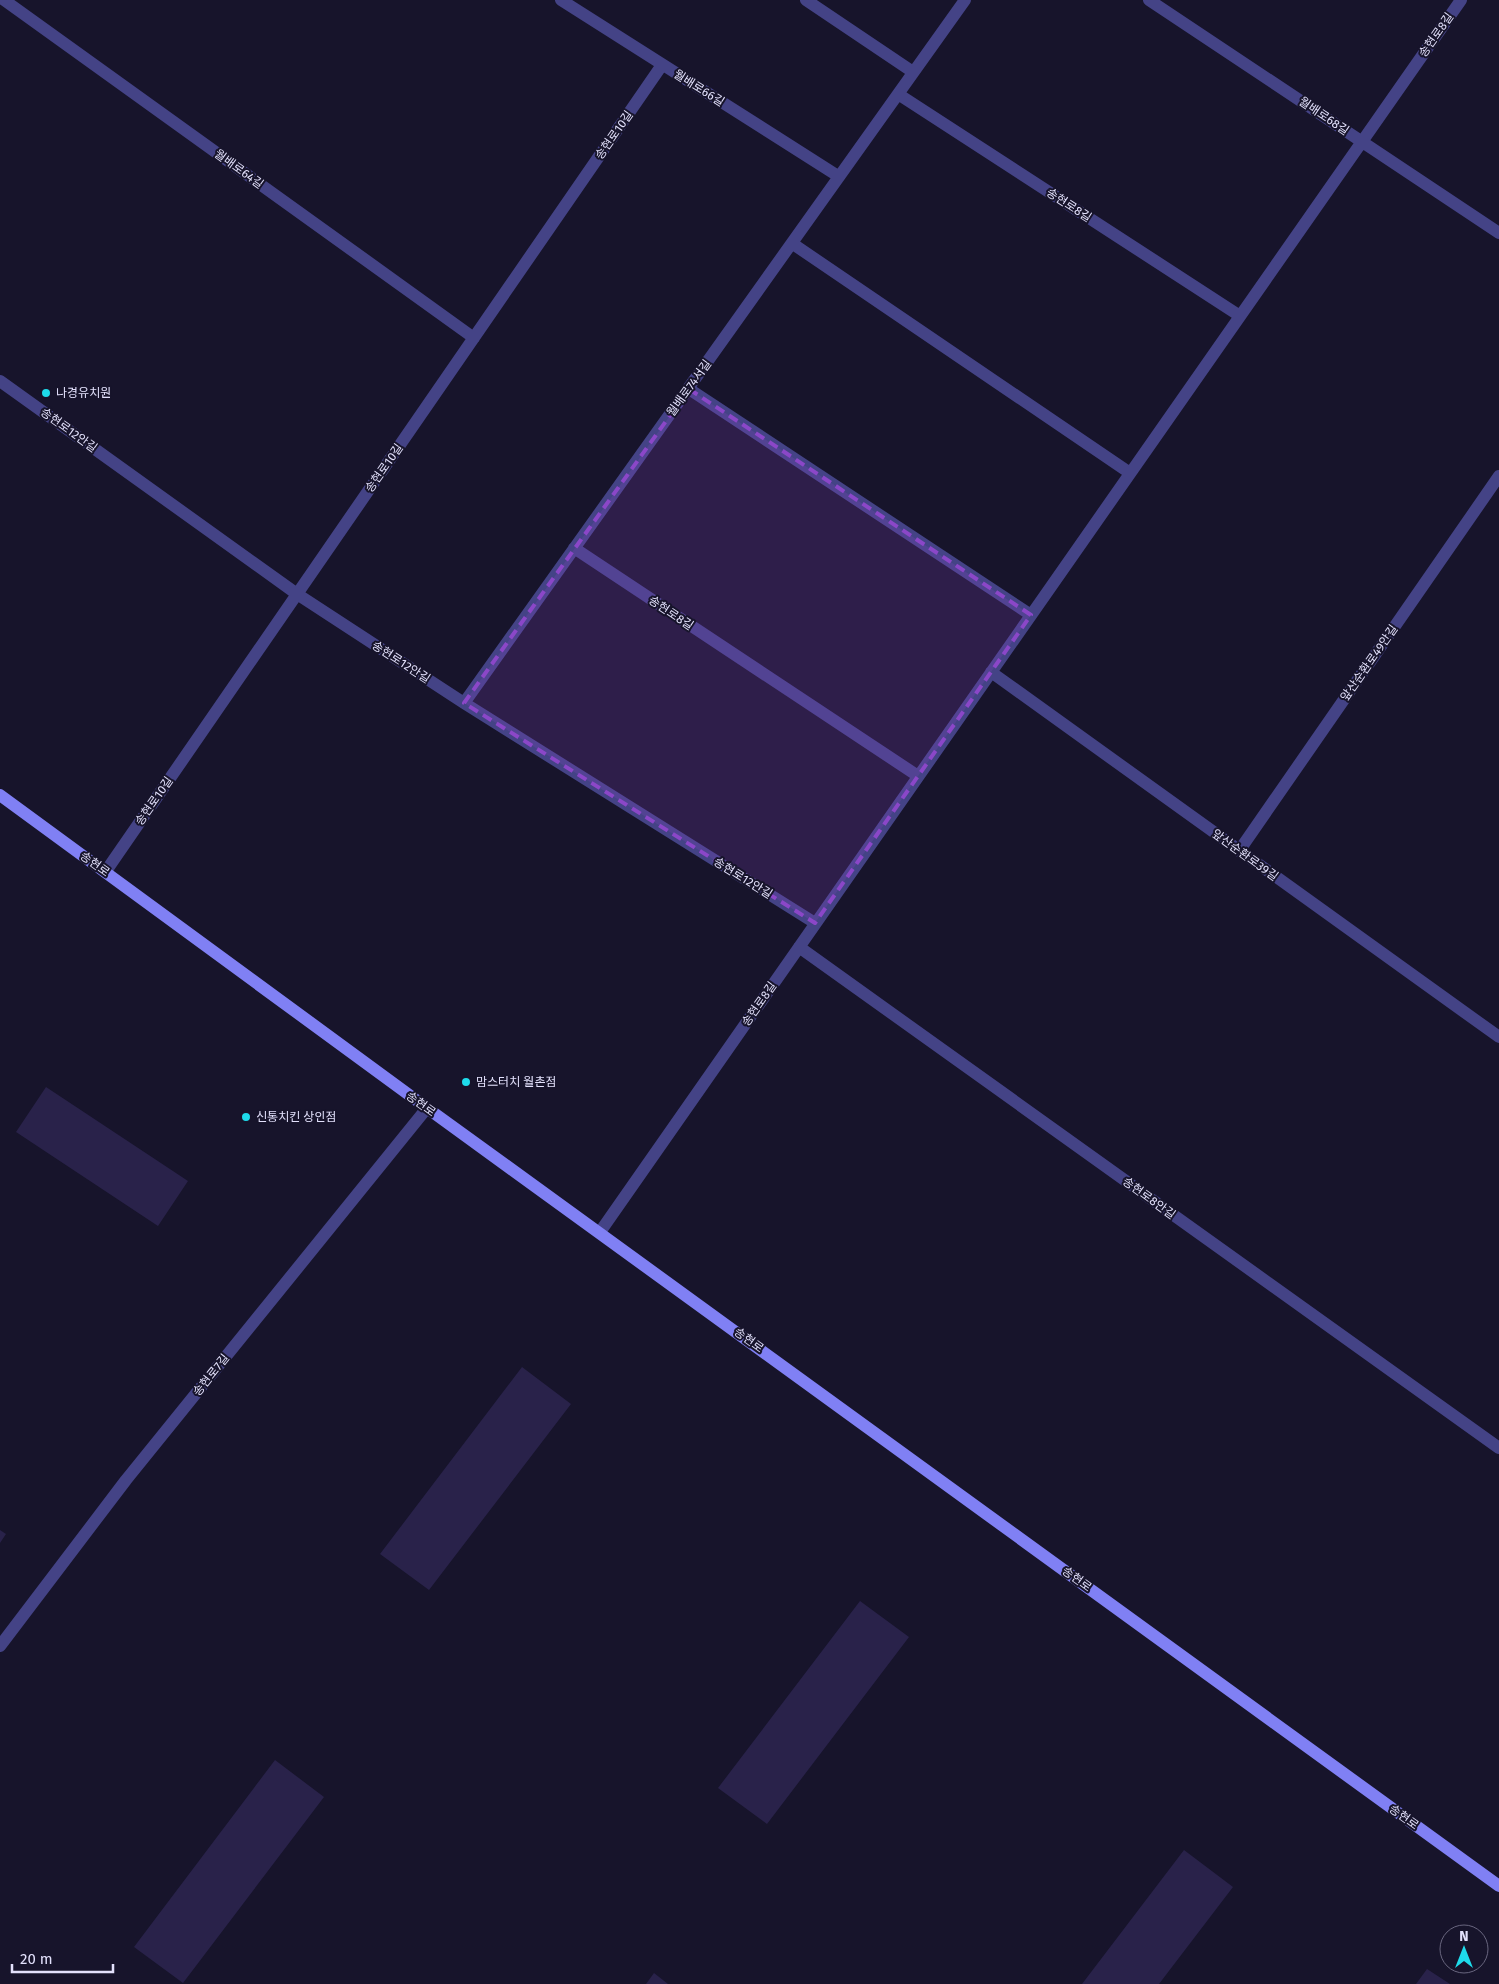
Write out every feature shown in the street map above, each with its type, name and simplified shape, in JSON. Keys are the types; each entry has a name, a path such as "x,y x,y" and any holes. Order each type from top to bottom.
{"main road":[{"name":"송현로","path":"0,795 427,1108 1499,1886"}],"street":[{"name":"월배로64길","path":"4,0 474,338"},
{"name":"월배로66길","path":"561,0 838,176"},
{"path":"806,0 913,72"},
{"name":"월배로74서길","path":"464,702 793,244 838,176 965,0"},
{"name":"월배로68길","path":"1149,0 1499,233"},
{"name":"송현로8길","path":"600,1232 1461,0"},
{"name":"송현로10길","path":"106,871 662,64"},
{"name":"송현로8길","path":"898,94 1240,316"},
{"path":"793,244 1130,473"},
{"name":"송현로12안길","path":"0,380 297,594 464,702 816,923"},
{"path":"689,389 1032,615"},
{"name":"앞산순환로49안길","path":"1239,851 1499,476"},
{"name":"송현로8길","path":"574,548 918,776"},
{"name":"앞산순환로39길","path":"991,672 1499,1037"},
{"name":"송현로8안길","path":"799,947 1499,1448"},
{"name":"송현로7길","path":"0,1646 129,1476 427,1108"}],"highlighted area":[{"path":"689,389 1031,615 815,923 464,703"}],"building":[{"path":"46,1087 188,1181 158,1226 16,1132"},
{"path":"522,1367 571,1404 429,1590 380,1554"},
{"path":"0,1530 6,1534 0,1543"},
{"path":"860,1601 909,1637 767,1824 718,1788"},
{"path":"275,1760 324,1797 183,1983 134,1947"},
{"path":"1184,1850 1233,1887 1159,1984 1082,1984"},
{"path":"1427,1969 1450,1984 1416,1984"},
{"path":"654,1973 668,1984 646,1984"}],"place":[{"name":"나경유치원","path":"46,393"},
{"name":"맘스터치 월촌점","path":"466,1082"},
{"name":"신통치킨 상인점","path":"246,1117"}]}
